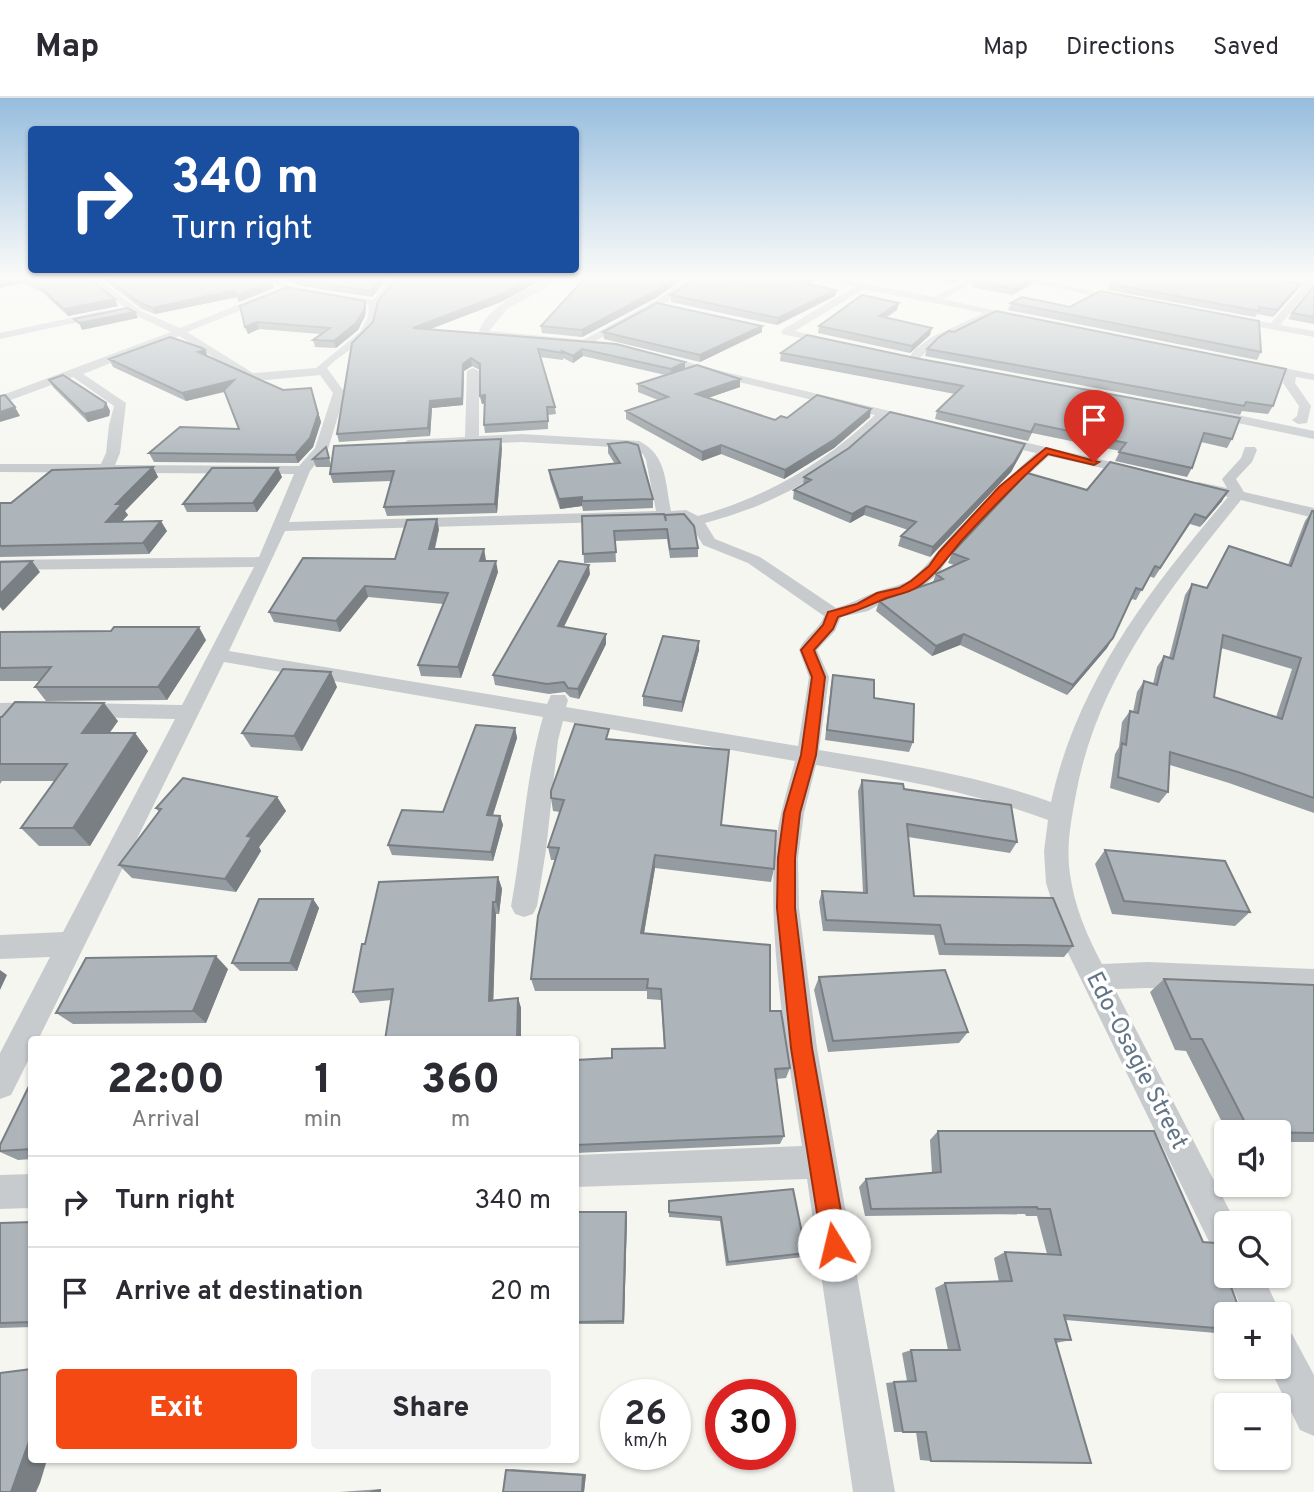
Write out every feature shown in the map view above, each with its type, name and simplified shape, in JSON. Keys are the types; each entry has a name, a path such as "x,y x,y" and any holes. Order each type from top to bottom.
{"street":[{"path":"0,400 151,343"},
{"path":"198,343 250,376 267,377 323,371"},
{"path":"0,1083 265,562 303,470 328,449 339,393 321,368 350,343"},
{"path":"599,343 925,423"},
{"path":"832,343 853,348"},
{"path":"928,362 908,358 929,343"},
{"path":"1237,362 1314,377"},
{"path":"472,440 474,371"},
{"path":"74,373 120,403 121,410 114,427 115,450 104,470"},
{"path":"1291,373 1289,383 1305,406 1303,420 1298,420"},
{"path":"1197,411 1314,435"},
{"path":"696,521 726,514 776,494 821,470 884,414"},
{"path":"979,435 1148,474"},
{"path":"388,445 560,438 625,442 642,448 653,460 664,515"},
{"path":"1238,495 1229,479 1247,459 1250,450"},
{"path":"280,527 686,515 696,521 709,542 754,560 833,614 862,607 881,596 903,591 915,584 933,569 943,554 1003,490 1046,451"},
{"path":"0,468 303,470"},
{"path":"1187,483 1314,513"},
{"name":"Edo-Osagie Street","path":"1214,1216 1093,977 1065,909 1057,874 1056,849 1074,747 1094,698 1143,615 1175,570 1238,495"},
{"path":"0,565 265,562"},
{"path":"833,614 829,626 811,643 808,650 819,677 808,755 792,813 786,858 786,908 802,1048 874,1492"},
{"path":"219,655 556,706 972,786 1060,816"},
{"path":"524,906 534,850 547,740 556,706"},
{"path":"0,710 189,712"},
{"path":"0,947 70,944"},
{"path":"1093,977 1148,975 1314,982"},
{"path":"579,1171 821,1162"},
{"path":"0,1192 28,1191"},
{"path":"1291,1371 1314,1416"}],"building":[{"path":"153,343 188,343 205,350 198,352 283,390 311,388 318,414 310,438 295,455 149,453 180,427 239,429 224,390 234,380 182,393 109,359"},
{"path":"352,343 604,343 685,362 671,369 582,349 573,356 562,351 563,353 538,349 555,407 547,407 548,421 484,425 485,395 480,396 480,364 471,358 463,364 462,398 430,401 428,428 337,434"},
{"path":"650,343 726,343 700,355"},
{"path":"795,343 845,343 1240,418 1232,439 1204,433 1192,468 1119,452 1126,443 1035,424 1031,432 937,411 963,386 781,353"},
{"path":"933,343 1156,343 1286,369 1273,406 1246,402 1244,406 927,349"},
{"path":"1215,343 1260,343 1261,352"},
{"path":"697,365 740,379 696,394 775,420 781,416 787,418 817,395 871,409 835,439 785,470 721,445 702,452 626,411 668,397 638,384"},
{"path":"63,375 106,403 104,409 84,414 49,380"},
{"path":"5,395 15,407 0,412 0,396"},
{"path":"890,412 1025,444 1014,463 933,547 901,536 916,522 866,506 852,514 794,490 811,480 804,477 849,448"},
{"path":"501,439 495,504 384,507 394,471 330,474 334,446"},
{"path":"627,442 638,445 653,499 559,499 549,470 620,463 608,444"},
{"path":"326,447 329,458 313,459"},
{"path":"1110,462 1228,491 1206,518 1195,514 1160,568 1155,566 1142,590 1136,588 1113,638 1073,685 964,634 936,646 879,601 943,579 936,574 968,559 952,553 1027,473 1087,490"},
{"path":"153,467 116,504 122,504 106,522 161,521 143,543 0,546 0,503 11,503 52,470"},
{"path":"212,468 278,468 253,503 183,504"},
{"path":"1314,511 1314,798 1170,752 1168,792 1118,777 1122,743 1126,745 1130,711 1138,713 1144,681 1157,685 1164,656 1173,659 1192,584 1207,588 1229,546 1291,566","holes":["1223,635 1301,658 1282,719 1214,697"]},
{"path":"664,514 666,521 665,515 684,514 694,526 698,548 670,549 667,529 614,531 616,552 583,554 582,516"},
{"path":"437,519 429,549 484,549 480,561 496,561 458,667 418,665 448,593 365,586 336,621 269,612 303,558 395,559 407,520"},
{"path":"32,561 0,594 0,562"},
{"path":"559,561 589,565 558,626 606,634 578,689 568,688 564,682 547,684 493,675"},
{"path":"114,627 199,627 158,687 35,687 51,667 0,668 0,632 111,631"},
{"path":"663,636 699,641 682,702 643,696"},
{"path":"283,669 331,672 294,736 242,733"},
{"path":"833,675 874,680 874,698 914,704 913,742 827,730"},
{"path":"15,702 104,703 82,733 135,733 73,828 21,828 67,764 0,764 0,717"},
{"path":"575,724 609,729 606,739 729,750 721,825 776,831 774,869 655,855 641,933 770,945 770,1011 781,1011 790,1068 775,1069 784,1136 579,1145 579,1060 612,1058 612,1049 665,1048 661,989 647,988 648,979 531,979 538,916 559,848 548,847 564,800 551,798 551,791"},
{"path":"476,725 515,728 487,815 500,816 491,852 388,845 402,810 443,812"},
{"path":"183,778 277,797 247,836 252,837 225,879 119,865 161,809 156,808"},
{"path":"862,780 903,784 904,789 1011,805 1017,842 907,824 914,896 1053,898 1073,946 945,944 940,925 826,920 822,891 867,893"},
{"path":"1105,850 1225,861 1250,912 1124,901"},
{"path":"498,877 496,902 493,902 489,1001 518,998 517,1036 386,1036 393,989 353,992 362,944 365,944 379,882"},
{"path":"259,899 313,899 290,963 232,963"},
{"path":"216,956 193,1011 56,1013 86,958"},
{"path":"945,970 968,1032 833,1041 819,977"},
{"path":"1164,979 1314,985 1314,1133 1291,1133 1291,1120 1244,1120 1202,1039 1191,1039"},
{"path":"28,1088 28,1149 0,1151 0,1145"},
{"path":"938,1131 1154,1131 1203,1242 1214,1243 1214,1288 1231,1288 1237,1302 1214,1302 1214,1328 1064,1315 1071,1340 1055,1339 1091,1463 931,1461 926,1432 903,1432 894,1382 916,1381 911,1350 960,1350 945,1283 1012,1281 1005,1252 1061,1255 1050,1209 871,1209 866,1179 941,1172"},
{"path":"793,1189 806,1253 728,1262 721,1217 669,1212 669,1201"},
{"path":"579,1212 626,1212 623,1321 579,1322"},
{"path":"28,1222 28,1322 0,1323 0,1223"},
{"path":"28,1370 28,1444 11,1492 0,1492 0,1373"},
{"path":"506,1470 583,1475 582,1492 503,1492"}],"route":[{"path":"834,1245 802,1048 786,908 786,858 792,813 808,755 816,681 819,677 808,650 811,643 829,626 828,622 833,614 862,607 881,596 903,591 933,569 943,554 1003,490 1046,451 1094,462"}]}
